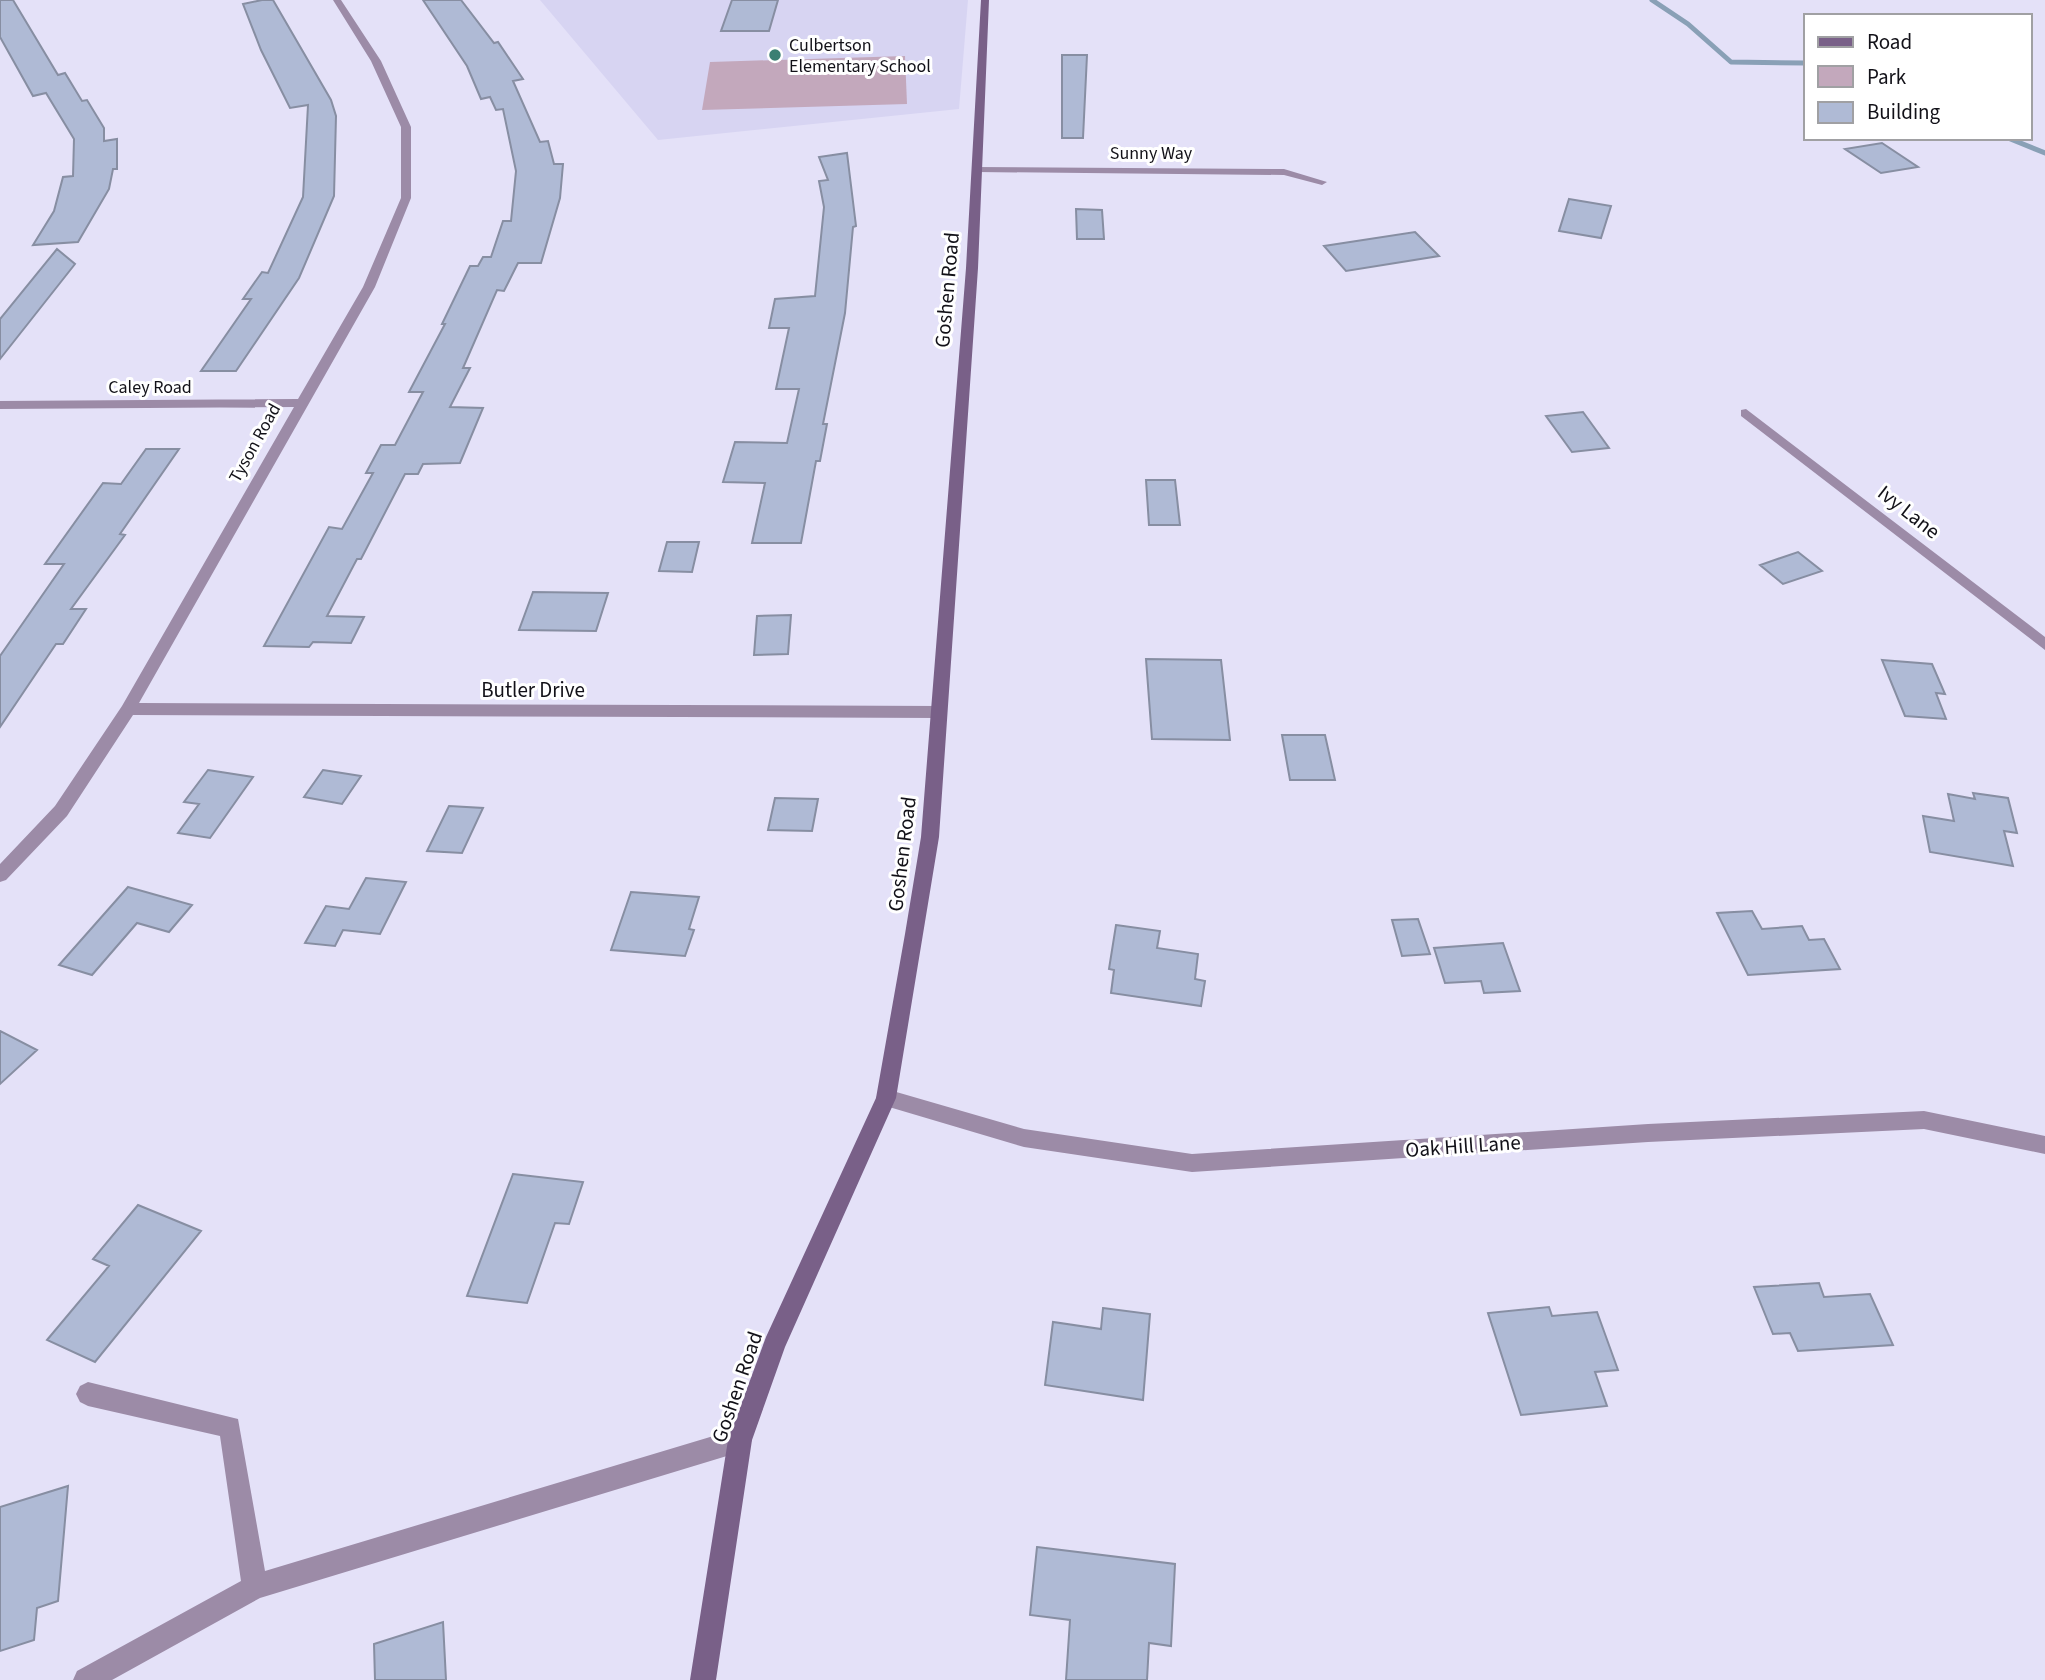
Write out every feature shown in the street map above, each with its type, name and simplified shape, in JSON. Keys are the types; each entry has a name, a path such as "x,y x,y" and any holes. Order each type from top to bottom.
{"street":[{"name":"Tyson Road","path":"0,874 61,811 128,709 300,403 369,287 407,198 406,127 376,61 337,0"},
{"name":"Goshen Road","path":"703,1680 740,1440 774,1345 886,1098 930,836 978,169 985,0"},
{"name":"Sunny Way","path":"978,169 1270,172 1322,182"},
{"name":"Caley Road","path":"0,405 300,403"},
{"name":"Ivy Lane","path":"1746,413 2045,645"},
{"name":"Butler Drive","path":"128,709 938,712"},
{"name":"Oak Hill Lane","path":"886,1098 1024,1138 1192,1163 1648,1133 1923,1120 2045,1145"},
{"path":"88,1394 230,1427 256,1587"},
{"path":"86,1680 256,1587 740,1440"}],"shaded area":[{"name":"Culbertson Elementary School","path":"540,0 968,0 959,109 658,140"}],"green space":[{"path":"905,56 907,104 702,110 710,62"}],"building":[{"path":"0,0 13,0 58,75 65,73 82,101 87,100 104,128 104,141 117,139 117,169 113,169 109,189 78,242 33,245 54,211 63,177 73,176 74,139 46,93 33,96 0,37"},
{"path":"273,0 331,100 336,116 334,196 299,278 236,371 201,371 251,299 243,299 262,272 268,273 303,197 308,105 290,108 261,50 243,4"},
{"path":"423,0 461,0 494,43 498,42 523,79 513,81 540,142 548,141 554,164 563,164 560,198 541,263 518,263 504,291 497,290 463,368 470,368 450,407 483,408 460,463 423,464 418,474 405,474 361,559 357,559 327,616 364,617 351,643 313,642 309,647 264,646 329,527 342,529 373,473 366,473 381,445 395,445 423,392 409,392 445,324 442,324 470,266 478,266 483,257 491,257 503,221 511,221 516,171 503,109 496,110 490,97 481,99 467,66"},
{"path":"732,0 778,0 769,31 721,31"},
{"path":"1062,55 1087,55 1083,138 1062,138"},
{"path":"1882,143 1918,167 1881,173 1845,149"},
{"path":"847,153 856,226 853,227 845,313 823,424 827,424 820,461 816,461 801,543 752,543 765,483 723,482 735,442 787,443 799,389 776,389 789,328 769,328 775,299 815,296 824,207 819,181 828,180 819,157"},
{"path":"1569,199 1611,206 1601,238 1559,231"},
{"path":"1076,209 1102,210 1104,239 1077,239"},
{"path":"1415,232 1439,256 1346,271 1324,246"},
{"path":"57,249 75,264 0,359 0,319"},
{"path":"1583,412 1609,448 1572,452 1546,416"},
{"path":"146,449 179,449 120,534 125,535 71,609 86,609 63,644 56,644 0,727 0,656 64,564 45,564 103,483 121,484"},
{"path":"1146,480 1175,480 1180,525 1149,525"},
{"path":"667,542 699,542 692,572 659,571"},
{"path":"1798,552 1822,571 1783,584 1760,565"},
{"path":"533,592 608,593 596,631 519,630"},
{"path":"791,615 788,654 754,655 757,616"},
{"path":"1146,659 1221,660 1230,740 1152,739"},
{"path":"1882,660 1932,664 1945,694 1936,693 1946,719 1905,716"},
{"path":"1282,735 1325,735 1335,780 1290,780"},
{"path":"208,770 253,777 210,838 178,833 199,804 184,802"},
{"path":"323,770 361,776 342,804 304,797"},
{"path":"1973,793 2008,798 2017,833 2004,831 2013,866 1930,852 1923,816 1954,821 1948,794 1975,799"},
{"path":"775,798 818,799 812,831 768,830"},
{"path":"449,806 483,808 462,853 427,851"},
{"path":"366,878 406,882 380,934 343,930 335,946 305,943 326,906 349,909"},
{"path":"128,887 192,905 169,932 137,923 92,975 59,965"},
{"path":"631,892 699,897 689,929 694,930 685,956 611,950"},
{"path":"1752,911 1762,929 1802,926 1809,940 1824,939 1840,969 1748,975 1717,913"},
{"path":"1418,919 1430,954 1402,956 1392,920"},
{"path":"1116,925 1160,931 1157,948 1198,954 1195,979 1205,981 1201,1006 1111,993 1114,970 1109,969"},
{"path":"1503,943 1520,991 1484,993 1481,981 1445,983 1434,948"},
{"path":"0,1031 37,1050 0,1084"},
{"path":"513,1174 583,1182 569,1224 555,1223 527,1303 467,1296"},
{"path":"138,1205 201,1231 95,1362 47,1340 109,1266 93,1259"},
{"path":"1819,1283 1824,1297 1870,1294 1893,1345 1798,1351 1790,1333 1773,1334 1754,1287"},
{"path":"1549,1307 1552,1316 1597,1312 1618,1370 1595,1372 1607,1406 1521,1415 1488,1313"},
{"path":"1103,1308 1150,1314 1143,1400 1045,1385 1053,1322 1101,1329"},
{"path":"68,1486 58,1601 37,1608 34,1640 0,1651 0,1507"},
{"path":"1037,1547 1175,1564 1171,1646 1149,1643 1147,1680 1066,1680 1070,1620 1030,1615"},
{"path":"443,1622 446,1680 375,1680 374,1644"}],"waterway":[{"path":"1652,0 1688,24 1731,62 1804,63"},
{"path":"2013,140 2045,153"}],"place":[{"name":"Culbertson Elementary School","path":"775,55"}]}
